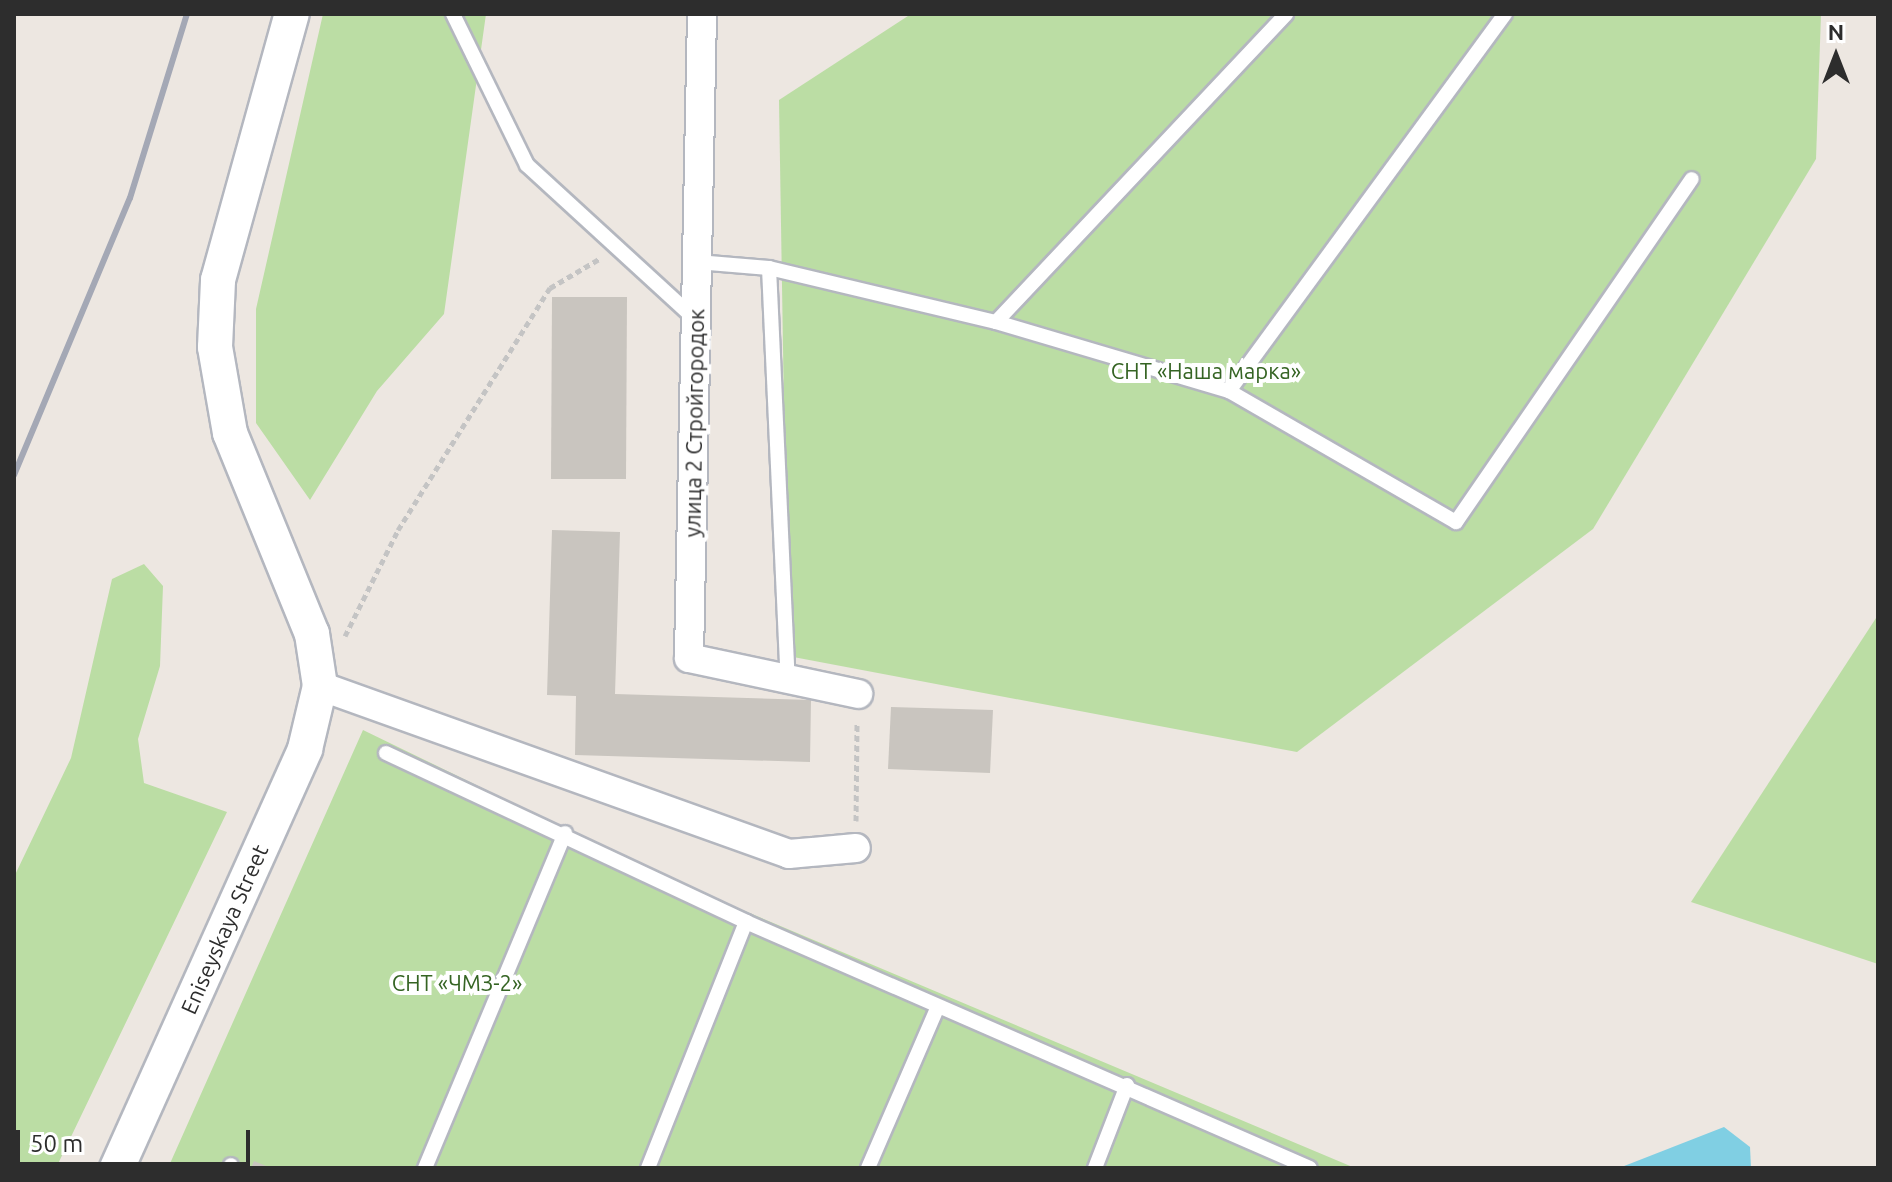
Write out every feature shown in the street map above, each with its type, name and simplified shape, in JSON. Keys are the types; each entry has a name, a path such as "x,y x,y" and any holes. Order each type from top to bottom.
{"street":[{"path":"292,14 218,280 215,347 230,433 312,634 320,686 789,854 856,848"},
{"name":"улица 2 Стройгородок","path":"702,14 689,658 858,694"},
{"name":"Eniseyskaya Street","path":"117,1168 305,749 320,686"}],"lane":[{"path":"453,14 527,165 696,319"},
{"path":"996,322 1286,14"},
{"path":"1229,391 1505,14"},
{"path":"697,262 769,268 996,322 1229,391 1456,522 1692,179"},
{"path":"769,268 788,679"},
{"path":"386,753 565,833 746,922 1127,1085 1310,1168"},
{"path":"425,1168 565,833"},
{"path":"648,1168 746,922"},
{"path":"868,1168 938,1006"},
{"path":"1095,1168 1127,1085"}],"path":[{"path":"320,686 398,530 550,288 618,248"},
{"path":"856,848 858,694"}],"green space":[{"path":"323,14 486,14 444,314 377,391 310,500 256,423 256,309"},
{"name":"СНТ «Наша марка»","path":"911,14 1821,14 1816,159 1593,529 1297,752 788,656 779,100"},
{"path":"144,564 163,586 160,666 138,739 144,783 227,812 56,1168 14,1168 14,877 71,758 112,579"},
{"path":"1878,615 1878,964 1691,902"},
{"name":"СНТ «ЧМЗ-2»","path":"363,730 676,882 1355,1168 168,1168"}],"water":[{"path":"1724,1127 1750,1147 1751,1168 1619,1168"}],"building":[{"path":"552,297 627,297 626,479 551,479"},
{"path":"552,530 620,532 615,694 811,700 810,762 575,755 576,696 547,695"},
{"path":"891,707 993,710 990,773 888,769"},
{"path":"254,1161 271,1168 251,1168"}],"railway":[{"path":"14,475 130,198 187,14"}]}
